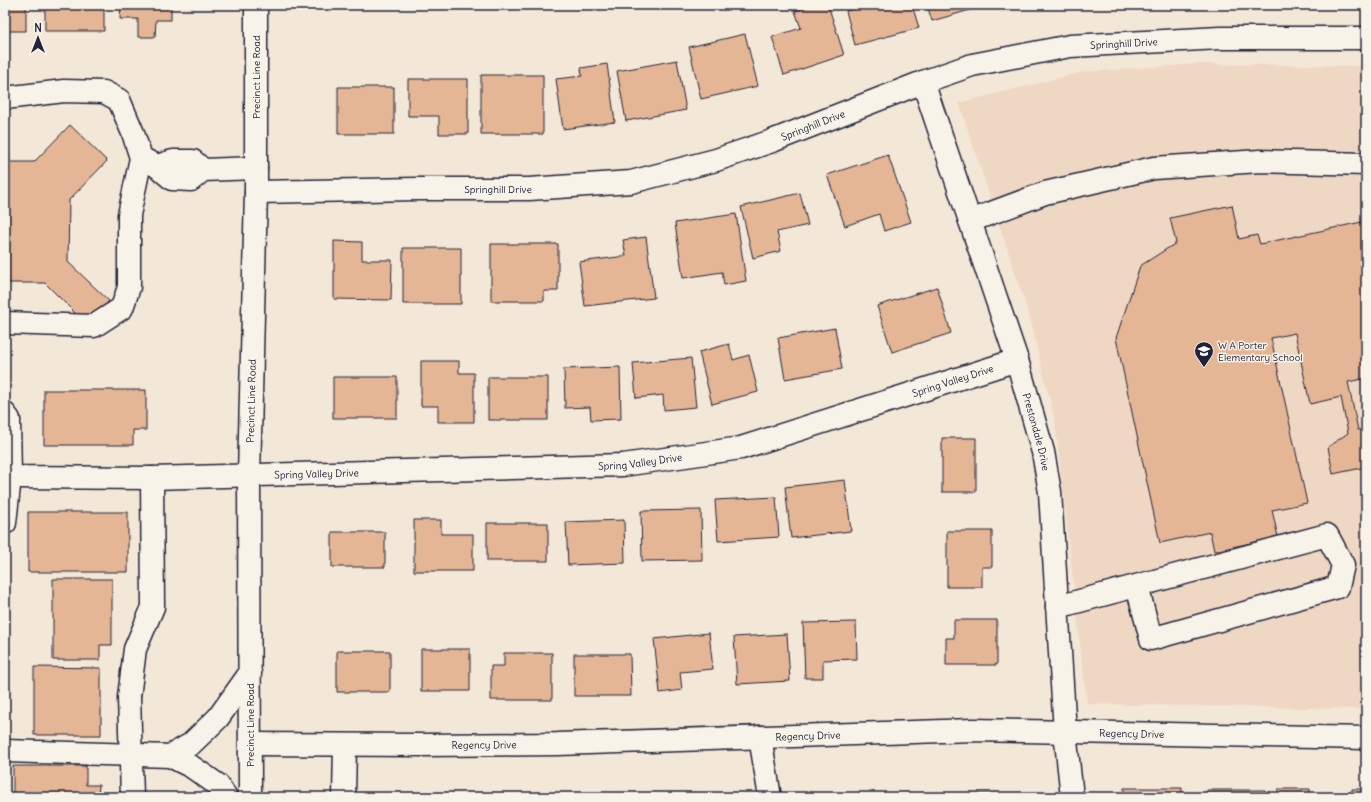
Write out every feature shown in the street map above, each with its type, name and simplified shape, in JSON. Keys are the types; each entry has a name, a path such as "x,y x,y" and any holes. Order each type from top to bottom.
{"street":[{"name":"Precinct Line Road","path":"250,797 249,476 256,192 256,5"},
{"name":"Springhill Drive","path":"256,192 417,189 529,189 631,182 716,160 772,141 972,65 1070,46 1220,38 1366,38"},
{"name":"Prestondale Drive","path":"924,82 1017,360 1043,452 1050,492 1064,732 1072,797"},
{"path":"5,98 64,91 104,92 119,100 133,133 149,162 172,179 191,180 203,170 256,168"},
{"path":"970,221 1045,193 1154,168 1260,161 1366,164"},
{"path":"5,323 94,326 122,308 129,287 129,215 149,162"},
{"name":"Spring Valley Drive","path":"10,477 152,478 623,465 733,449 756,443 1017,360"},
{"path":"5,414 9,419 10,477 5,522"},
{"path":"132,797 129,696 135,649 154,607 152,478"},
{"path":"1057,607 1327,536 1343,565 1338,586 1151,639 1137,586"},
{"path":"170,756 191,744 218,718 250,673"},
{"name":"Regency Drive","path":"250,744 558,744 973,730 1366,738"},
{"path":"760,737 770,797"},
{"path":"344,797 345,745"},
{"path":"5,751 170,756 192,767 218,785 226,797"}],"shaded area":[{"name":"W A Porter Elementary School","path":"1197,64 1366,66 1366,709 1087,704 1055,421 1029,315 959,103 1082,72"}],"building":[{"path":"5,5 26,5 26,31 5,31"},
{"path":"45,5 104,5 104,31 45,31"},
{"path":"121,5 171,5 171,20 156,20 155,37 138,37 138,19 120,19"},
{"path":"813,5 828,5 844,55 784,75 772,37 801,28 795,11"},
{"path":"870,5 912,5 919,28 855,45 846,11"},
{"path":"927,5 987,5 932,21"},
{"path":"745,34 758,86 701,99 689,47"},
{"path":"677,60 686,110 626,121 617,71"},
{"path":"607,64 615,122 563,129 556,79 582,76 581,68"},
{"path":"481,75 543,75 543,134 481,134"},
{"path":"408,79 468,79 468,134 439,134 439,116 408,116"},
{"path":"338,87 394,87 394,134 338,134"},
{"path":"70,125 107,161 69,200 68,262 109,301 86,324 45,283 5,283 5,162 34,162"},
{"path":"888,155 911,222 884,231 879,214 845,226 827,175"},
{"path":"800,193 808,225 777,232 781,251 753,258 741,207"},
{"path":"1232,205 1239,239 1257,235 1260,244 1366,221 1366,378 1348,382 1358,430 1366,429 1366,467 1333,474 1328,447 1348,433 1341,397 1310,404 1295,333 1271,338 1307,503 1272,510 1278,537 1214,551 1210,532 1160,543 1116,338 1140,266 1176,243 1170,218"},
{"path":"736,214 746,281 724,285 722,272 683,278 675,223"},
{"path":"646,237 654,298 585,306 579,262 626,256 623,240"},
{"path":"334,241 362,242 362,260 392,260 391,300 334,299"},
{"path":"491,244 558,244 558,291 544,291 544,301 491,301"},
{"path":"403,248 461,248 461,304 403,304"},
{"path":"937,287 951,333 892,352 877,306"},
{"path":"835,328 842,369 785,379 778,338"},
{"path":"729,344 733,360 749,355 758,392 712,404 699,352"},
{"path":"691,358 696,407 664,410 663,395 636,398 633,363"},
{"path":"421,361 459,361 459,373 474,373 474,422 438,422 438,406 421,406"},
{"path":"620,367 621,419 591,420 590,407 565,408 564,369"},
{"path":"333,377 397,377 397,418 333,418"},
{"path":"488,377 548,377 548,420 488,420"},
{"path":"44,390 146,390 146,430 133,430 133,445 44,445"},
{"path":"942,438 976,438 976,492 942,492"},
{"path":"845,480 851,531 791,538 785,487"},
{"path":"776,497 779,537 718,541 715,500"},
{"path":"701,510 702,560 642,561 641,511"},
{"path":"28,512 128,512 128,572 28,572"},
{"path":"414,520 441,520 441,534 473,534 473,571 414,571"},
{"path":"624,520 625,563 568,565 566,522"},
{"path":"487,523 548,523 548,561 487,561"},
{"path":"947,531 992,531 992,567 982,567 982,587 947,587"},
{"path":"332,532 385,532 385,567 332,567"},
{"path":"53,579 112,579 112,645 100,645 100,660 53,660"},
{"path":"954,620 997,620 997,665 946,665 946,638 954,638"},
{"path":"856,622 857,659 823,660 823,678 805,678 803,623"},
{"path":"709,633 713,669 680,672 682,690 660,693 654,639"},
{"path":"787,634 790,681 737,684 734,637"},
{"path":"421,649 470,649 470,691 421,691"},
{"path":"337,651 390,651 390,692 337,692"},
{"path":"504,653 552,653 552,700 491,700 491,666 504,666"},
{"path":"574,654 630,654 631,696 574,696"},
{"path":"34,667 101,668 101,735 34,735"},
{"path":"13,766 86,766 86,785 99,785 98,797 13,797"},
{"path":"1124,788 1182,788 1182,797 1124,797"},
{"path":"1278,789 1310,789 1310,797 1278,797"},
{"path":"1352,789 1366,789 1366,797 1352,797"},
{"path":"1207,790 1265,790 1265,797 1207,797"},
{"path":"970,794 1013,794 1013,797 970,797"}],"place":[{"name":"W A Porter Elementary School","path":"1204,368"}]}
